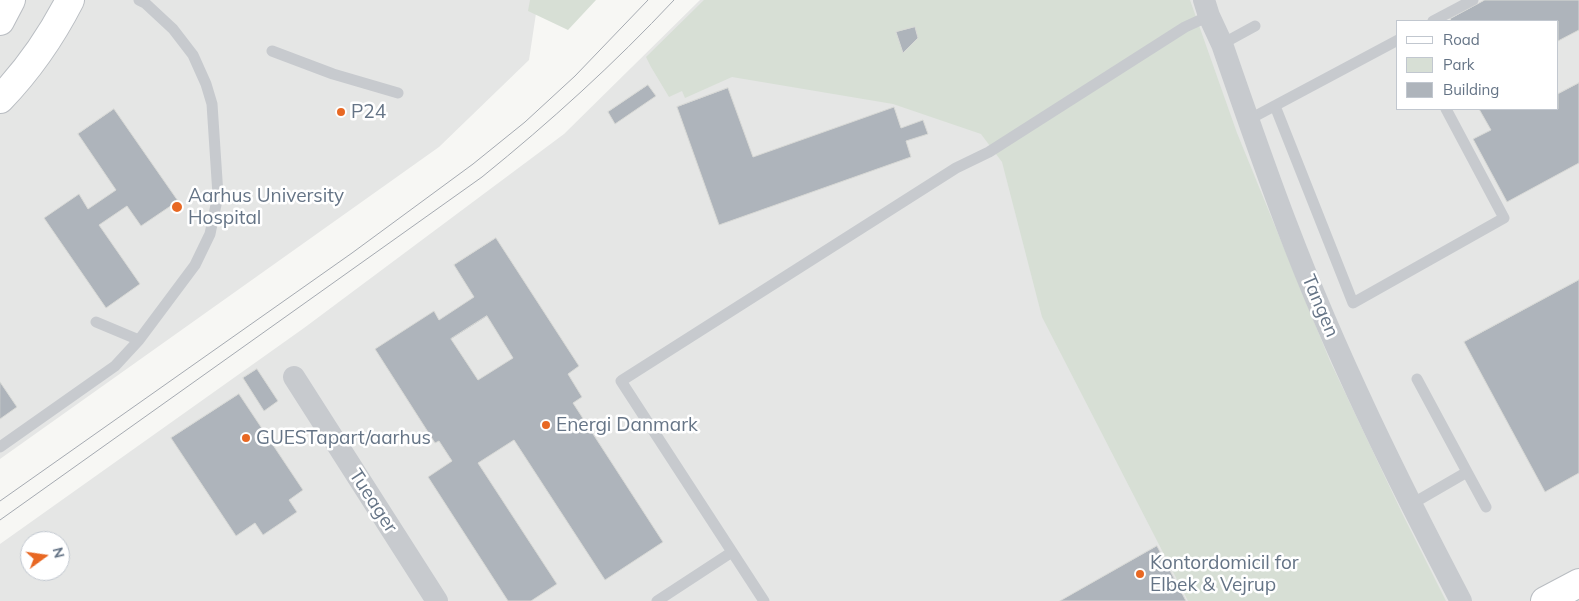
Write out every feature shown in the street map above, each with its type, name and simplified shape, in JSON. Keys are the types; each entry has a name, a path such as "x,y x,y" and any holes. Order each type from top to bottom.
{"street":[{"path":"0,21 10,0"},
{"path":"0,99 22,76 54,30 70,0"},
{"name":"Tangen","path":"1206,8 1222,44 1287,227 1334,340 1410,504 1461,601"},
{"name":"Tueager","path":"294,376 437,601"},
{"path":"1545,601 1579,583"}],"lane":[{"path":"0,447 115,366 139,340 195,265 210,234 218,196 212,104 206,84 193,55 173,29 145,3 139,0"},
{"path":"1435,20 1472,0"},
{"path":"764,601 622,381 956,168 989,152 1185,27 1206,8"},
{"path":"1222,44 1255,26"},
{"path":"1248,120 1396,41"},
{"path":"272,51 333,74 398,93"},
{"path":"1275,106 1354,303 1504,218 1447,110"},
{"path":"96,322 139,340"},
{"path":"1417,379 1486,508"},
{"path":"1410,504 1467,472"},
{"path":"658,601 732,552"}],"shaded area":[{"name":"Aarhus University Hospital","path":"0,0 538,0 529,60 439,147 0,459"},
{"path":"700,0 1579,0 1579,601 0,601 0,544 304,328 564,134"}],"green space":[{"path":"530,0 596,0 568,30 528,11"},
{"path":"704,0 1190,0 1237,133 1330,361 1446,601 1188,601 1042,317 1002,162 981,134 893,104 732,77 685,98 682,91 669,97 646,57"}],"building":[{"path":"1485,0 1579,0 1579,30 1559,40 1559,20 1450,19"},
{"path":"915,27 918,38 903,53 896,32"},
{"path":"1579,83 1579,163 1507,202 1473,139 1491,130 1480,110 1559,110 1559,93"},
{"path":"648,85 656,96 615,124 608,112"},
{"path":"728,88 753,157 894,107 901,128 923,120 928,134 906,141 911,157 719,225 677,107"},
{"path":"114,109 178,201 141,226 127,206 99,225 140,284 106,308 44,218 79,194 88,209 116,190 78,134"},
{"path":"496,238 579,366 568,374 582,397 573,403 663,542 605,580 514,440 478,463 557,584 531,601 508,601 428,477 452,461 439,441 435,443 375,349 434,311 439,320 474,297 454,265","holes":["487,316 513,358 478,380 451,339"]},
{"path":"1579,280 1579,473 1545,492 1464,342"},
{"path":"257,369 278,401 264,411 243,378"},
{"path":"0,382 17,407 0,419"},
{"path":"239,394 303,490 289,500 297,512 263,535 255,523 236,536 171,438"},
{"name":"Kontordomicil for Elbek & Vejrup","path":"1157,546 1186,601 1060,601"}],"tram line":[{"path":"0,501 352,253 473,164 525,122 575,76 648,0"},
{"path":"0,520 482,177 581,92 674,0"}],"place":[{"name":"P24","path":"341,112"},
{"name":"Aarhus University Hospital","path":"177,207"},
{"name":"Energi Danmark","path":"546,425"},
{"name":"GUESTapart/aarhus","path":"246,438"},
{"name":"Kontordomicil for Elbek & Vejrup","path":"1140,574"}]}
